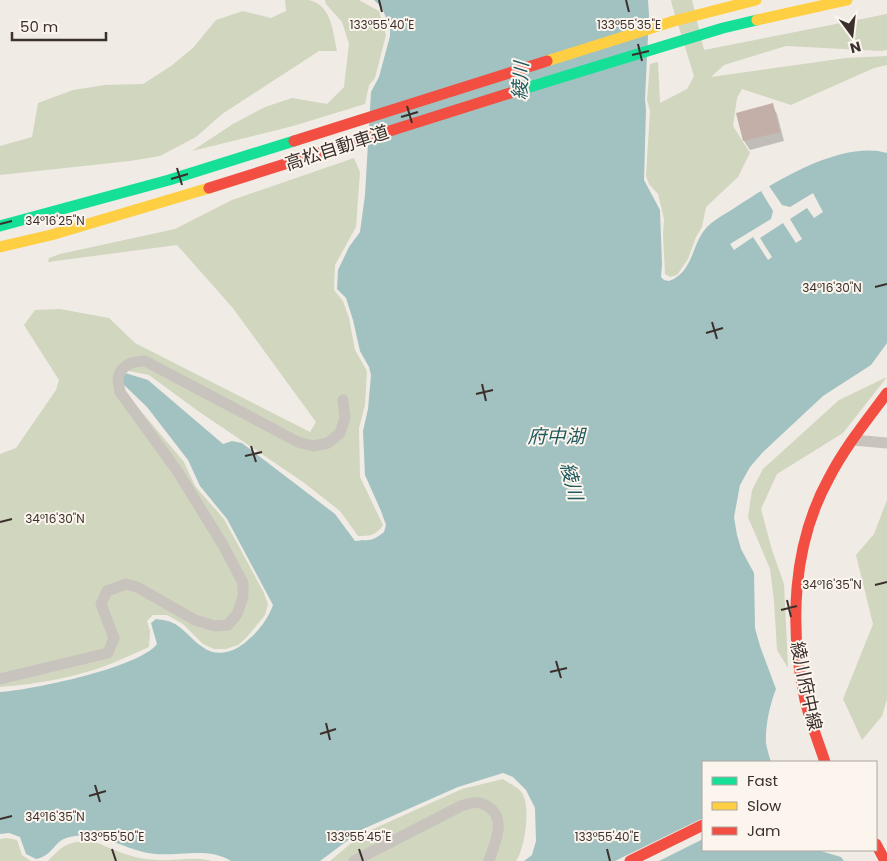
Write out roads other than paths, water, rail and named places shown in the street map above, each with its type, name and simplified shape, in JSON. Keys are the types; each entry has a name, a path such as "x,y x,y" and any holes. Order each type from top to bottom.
{"main road":[{"path":"717,10 748,0"},
{"name":"高松自動車道","path":"0,226 169,180 674,21 756,0"},
{"name":"高松自動車道","path":"0,247 168,201 723,28 847,0"},
{"name":"綾川府中線","path":"825,761 812,725 800,677 796,648 796,596 803,545 822,490 853,440 887,393"},
{"path":"630,861 702,825"},
{"path":"877,846 885,861"}],"street":[{"path":"0,679 108,653 114,638 101,604 107,591 126,584 136,587 195,620 215,626 228,624 237,614 243,597 242,583 223,545 178,472 120,392 118,379 124,368 134,361 146,361 298,442 313,446 328,443 340,432 345,418 343,400"},
{"path":"853,440 887,443"},
{"path":"354,861 461,806 472,802 481,802 494,811 498,819 498,829 489,861"}],"water":[{"name":"府中湖","path":"374,0 648,0 644,180 660,210 661,277 664,280 669,281 683,271 707,227 771,185 830,157 850,152 869,151 887,153 887,343 871,365 823,396 763,452 750,467 740,485 734,517 737,535 741,549 754,573 755,628 776,689 766,729 766,743 771,761 702,761 702,851 820,851 841,857 844,861 524,861 532,855 536,841 535,808 526,790 513,777 503,773 458,787 363,829 320,861 231,861 213,854 204,853 155,854 92,836 64,839 47,854 36,859 26,854 20,837 9,833 0,834 0,692 59,682 108,669 129,661 146,653 157,644 151,623 156,619 176,624 200,646 210,651 228,652 239,647 256,632 266,619 273,605 227,519 200,486 188,460 147,407 122,383 122,372 148,380 223,444 232,441 242,443 335,514 355,541 373,539 384,532 386,525 365,475 363,431 368,409 371,375 369,367 360,351 346,298 337,289 338,270 349,247 360,232 365,195 371,92 379,77 390,36 390,27 382,8"}],"water label":[{"name":"綾川","path":"520,81"},
{"name":"綾川","path":"572,481"}]}
